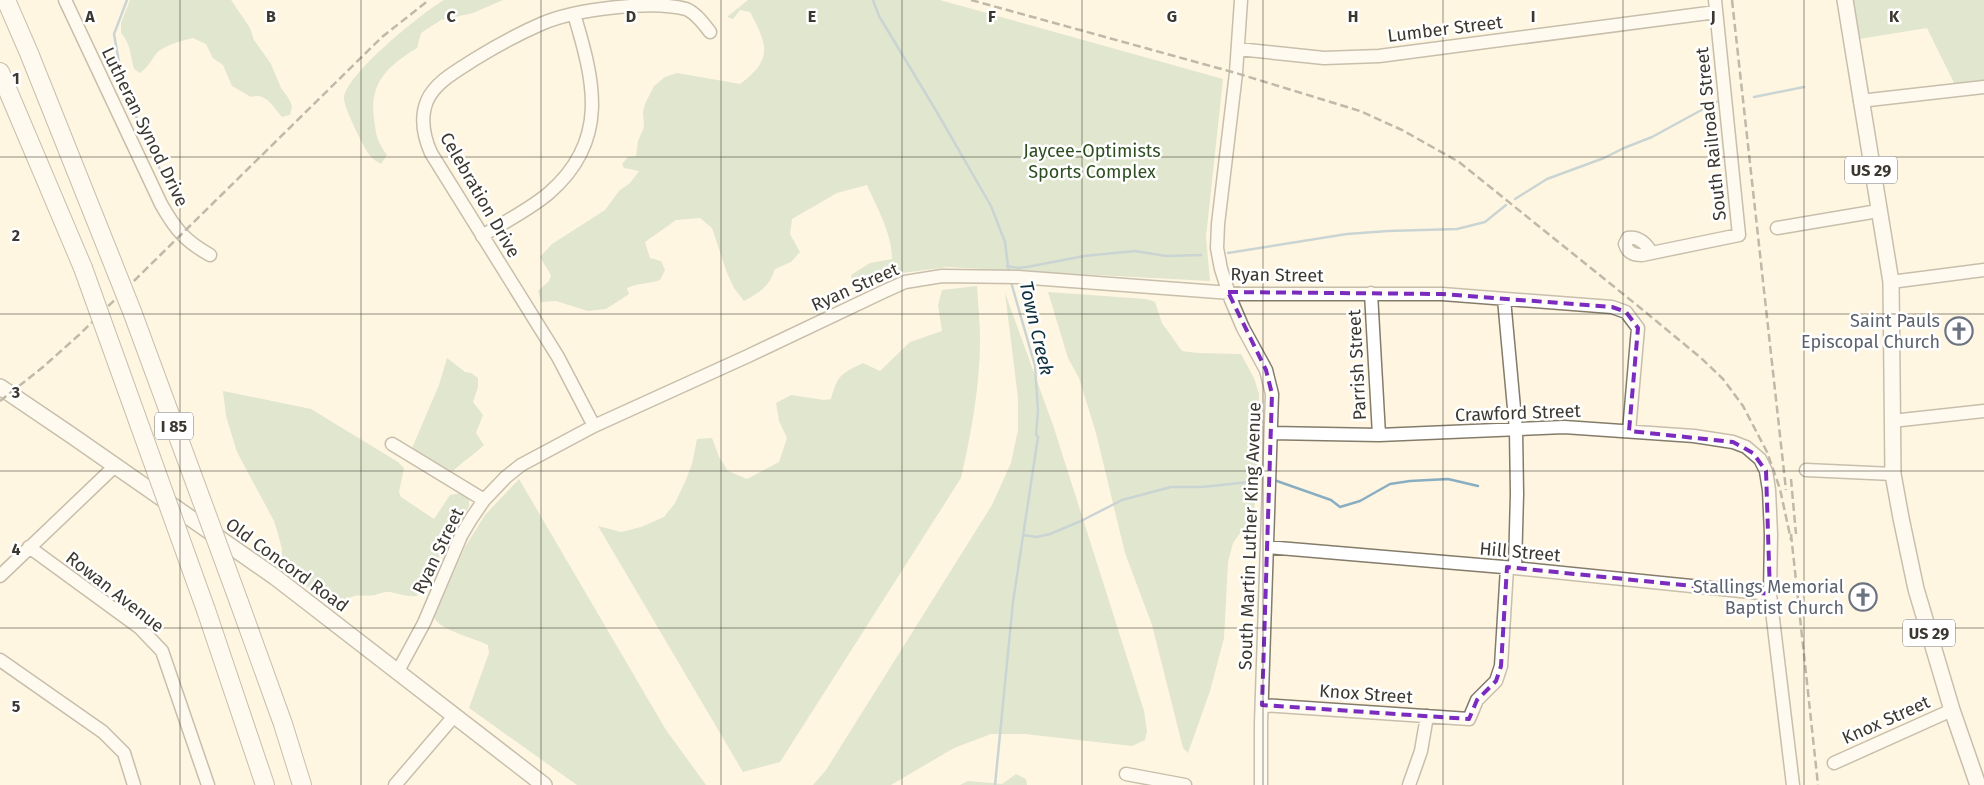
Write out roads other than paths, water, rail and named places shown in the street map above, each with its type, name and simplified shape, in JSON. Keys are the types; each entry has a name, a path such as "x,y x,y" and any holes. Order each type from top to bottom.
{"highway":[{"name":"I 85","path":"6,0 133,314 283,724 302,785"},
{"name":"I 85","path":"0,72 82,268 206,610 264,785"}],"main road":[{"name":"US 29","path":"1845,0 1891,282 1893,474 1916,589 1952,710 1978,785"},
{"name":"Old Concord Road","path":"0,388 274,577 544,785"}],"street":[{"name":"Lutheran Synod Drive","path":"65,0 161,204 181,235 210,256"},
{"name":"South Martin Luther King Avenue","path":"1241,0 1238,49 1217,228 1218,254 1228,292 1239,320 1268,376 1272,398 1261,785"},
{"name":"Celebration Drive","path":"594,426 558,357 431,153 423,125 427,101 433,91 454,72 501,43 543,23 574,14 626,4 654,3 674,5 688,9 702,21 710,32"},
{"name":"Lumber Street","path":"1238,49 1324,58 1379,56 1716,6"},
{"name":"South Railroad Street","path":"1650,253 1739,235 1716,6"},
{"path":"482,236 550,192 571,169 587,141 592,113 592,81 574,14"},
{"path":"1860,101 1984,87"},
{"path":"1778,228 1878,211"},
{"path":"1891,282 1984,270"},
{"name":"Ryan Street","path":"398,671 424,623 461,536 484,500 506,477 521,465 594,426 905,282 942,276 1018,277 1252,294 1442,294 1612,307 1626,312 1638,328 1629,431"},
{"name":"Parrish Street","path":"1371,293 1379,435"},
{"path":"1504,299 1516,430 1517,494 1511,568"},
{"path":"1892,421 1984,411"},
{"name":"Crawford Street","path":"1271,433 1379,435 1564,427 1694,436 1733,442 1746,447 1760,459 1766,471 1770,490 1770,594"},
{"path":"392,444 484,500"},
{"path":"0,576 115,466"},
{"path":"1806,470 1893,474"},
{"name":"Hill Street","path":"1267,546 1770,594"},
{"name":"Rowan Avenue","path":"29,547 140,628 162,651 208,785"},
{"name":"Knox Street","path":"1262,705 1468,720 1477,700 1496,681 1501,666 1511,568"},
{"path":"1770,594 1793,785"},
{"path":"0,660 103,732 124,753 134,785"},
{"name":"Knox Street","path":"1834,763 1952,710"},
{"path":"395,785 455,715"},
{"path":"1409,785 1421,751 1427,716"},
{"path":"1126,774 1186,785"}],"waterway":[{"path":"127,0 114,34 119,62 128,99 162,174"},
{"name":"Town Creek","path":"873,0 879,16 991,206 1005,242 1009,274"},
{"path":"1754,97 1804,87"},
{"path":"1515,199 1547,179 1604,158 1652,137 1718,101"},
{"path":"1228,253 1347,234 1457,229 1485,222 1506,205"},
{"path":"1007,266 1027,267 1084,256 1135,251 1166,256 1201,255"},
{"name":"Town Creek","path":"995,785 1013,602 1038,437 1036,434 1038,411 1035,366 1011,282"},
{"path":"1274,480 1331,500 1340,507 1360,501 1390,484 1448,479 1478,486"},
{"path":"1023,535 1037,537 1050,534 1122,500 1171,487 1202,487 1259,481"}],"railway":[{"path":"0,401 43,367 80,334 382,37 429,0"},
{"path":"971,0 1236,73 1360,111 1402,130 1459,162 1638,306 1701,358 1723,379 1743,406 1767,452 1780,489 1791,540"},
{"path":"1732,0 1786,490"},
{"path":"1791,479 1796,534"},
{"path":"1791,534 1818,785"}],"place":[{"name":"Saint Pauls Episcopal Church","path":"1959,331"},
{"name":"Stallings Memorial Baptist Church","path":"1863,597"}],"park label":[{"name":"Jaycee-Optimists Sports Complex","path":"1092,161"}]}
